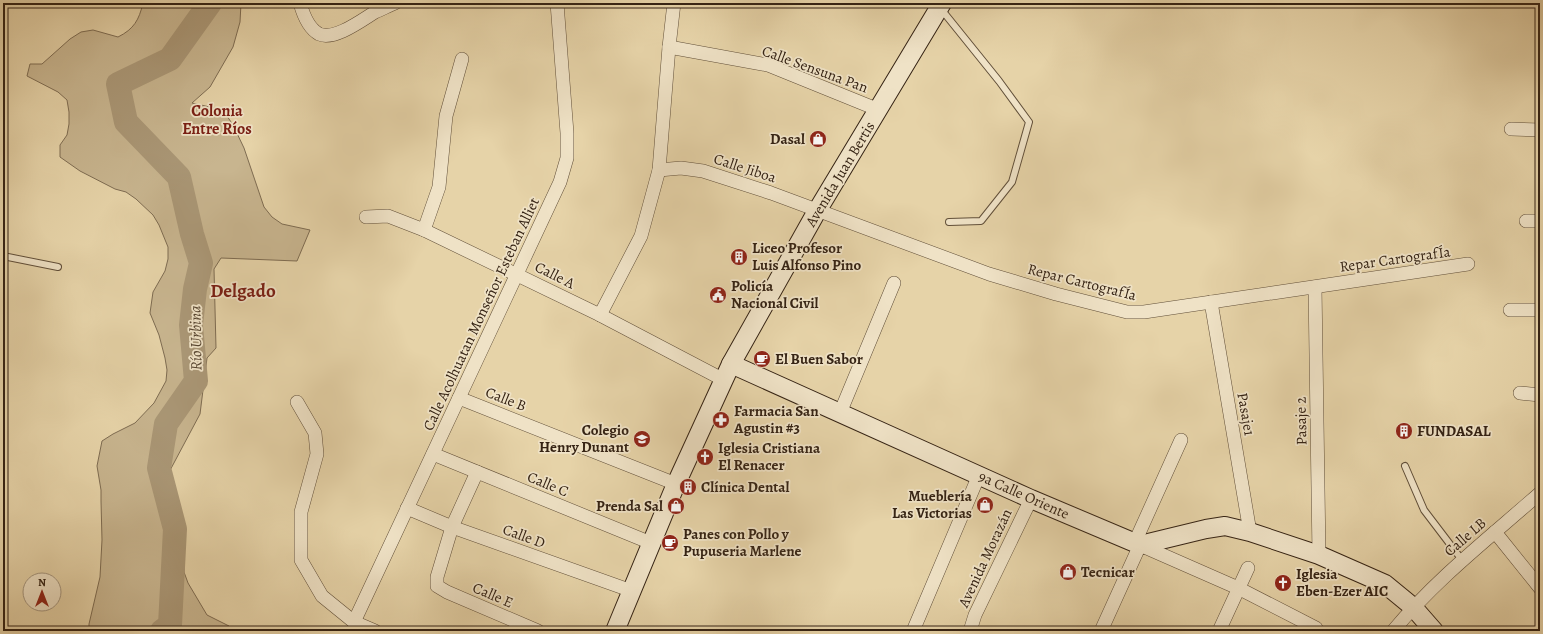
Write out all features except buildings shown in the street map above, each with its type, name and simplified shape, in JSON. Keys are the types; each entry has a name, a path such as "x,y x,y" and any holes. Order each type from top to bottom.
{"street":[{"path":"300,3 310,26 319,34 331,35 345,30 377,11 395,3"},
{"name":"Calle Acolhuatan Monseñor Esteban Alliet","path":"354,622 560,182 567,158 567,133 557,3"},
{"path":"600,315 641,236 659,170 674,3"},
{"name":"Avenida Juan Bertis","path":"615,631 676,484 728,372 817,211 879,110 937,5"},
{"name":"Calle Sensuna Pan","path":"669,47 768,65 879,110"},
{"path":"424,230 439,187 446,116 462,59"},
{"path":"1511,129 1540,130"},
{"name":"Calle Jiboa","path":"659,170 681,168 703,171 771,193 817,211"},
{"name":"Repar CartografÍa","path":"817,211 989,274 1056,294 1127,312 1144,312 1468,264"},
{"name":"Calle A","path":"366,217 388,216 424,230 600,315 728,372"},
{"path":"1526,221 1540,221"},
{"path":"840,413 894,283"},
{"name":"Pasaje 2","path":"1315,287 1319,555"},
{"name":"Pasaje1","path":"1211,302 1250,532"},
{"path":"1510,310 1540,310"},
{"name":"9a Calle Oriente","path":"728,372 840,413 1031,499 1138,543 1238,588 1316,628"},
{"path":"1520,394 1540,394"},
{"name":"Calle B","path":"459,398 676,484"},
{"path":"297,402 315,433 316,454 301,512 301,560 322,596 354,622 375,631"},
{"path":"1101,631 1181,440"},
{"name":"Calle C","path":"433,454 651,543"},
{"path":"452,527 477,472"},
{"path":"913,631 979,475"},
{"name":"Calle LB","path":"1393,631 1413,607 1462,560 1540,493"},
{"name":"Avenida Morazán","path":"970,631 975,615 1031,499"},
{"name":"Calle D","path":"407,508 452,527 632,591"},
{"path":"1138,543 1224,526 1250,532 1319,555 1385,584 1413,607 1434,631"},
{"name":"Calle E","path":"452,527 437,577 437,586 447,592 538,631"},
{"path":"1496,532 1540,588"},
{"path":"1219,631 1248,568"}],"lane":[{"path":"937,5 999,81 1029,122 1012,182 981,221 949,222"},
{"path":"3,256 58,267"},
{"path":"1405,466 1424,510 1462,560"}],"shaded area":[{"path":"143,3 241,3 240,22 233,47 210,87 192,103 223,110 233,125 244,148 264,207 272,217 282,224 310,230 297,261 221,258 214,269 216,348 207,358 200,414 167,476 184,547 184,572 188,583 207,615 229,626 232,631 89,631 89,624 100,577 102,540 101,490 97,466 102,441 135,423 154,403 166,381 167,370 165,358 159,335 150,313 153,292 165,271 168,259 168,247 153,215 136,199 126,192 115,189 80,171 60,157 60,145 67,135 69,124 67,100 58,92 27,76 30,64 42,64 70,39 81,32 93,30 118,37 124,34 138,19"}],"waterway":[{"name":"Río Urbina","path":"162,631 170,625 175,529 159,468 166,424 196,381 191,325 195,289 201,263 192,234 179,177 126,122 118,84 170,59 210,3"}],"place":[{"name":"Dasal","path":"818,139"},
{"name":"Liceo Profesor Luis Alfonso Pino","path":"739,257"},
{"name":"Policía Nacional Civil","path":"718,295"},
{"name":"El Buen Sabor","path":"762,359"},
{"name":"Farmacia San Agustin #3","path":"721,420"},
{"name":"FUNDASAL","path":"1404,431"},
{"name":"Colegio Henry Dunant","path":"642,439"},
{"name":"Iglesia Cristiana El Renacer","path":"705,457"},
{"name":"Clínica Dental","path":"688,487"},
{"name":"Mueblería Las Victorias","path":"985,505"},
{"name":"Prenda Sal","path":"676,506"},
{"name":"Panes con Pollo y Pupuseria Marlene","path":"670,543"},
{"name":"Tecnicar","path":"1068,572"},
{"name":"Iglesia Eben-Ezer AIC","path":"1283,583"}],"district":[{"name":"Colonia Entre Ríos","path":"217,119"},
{"name":"Delgado","path":"243,290"}]}
